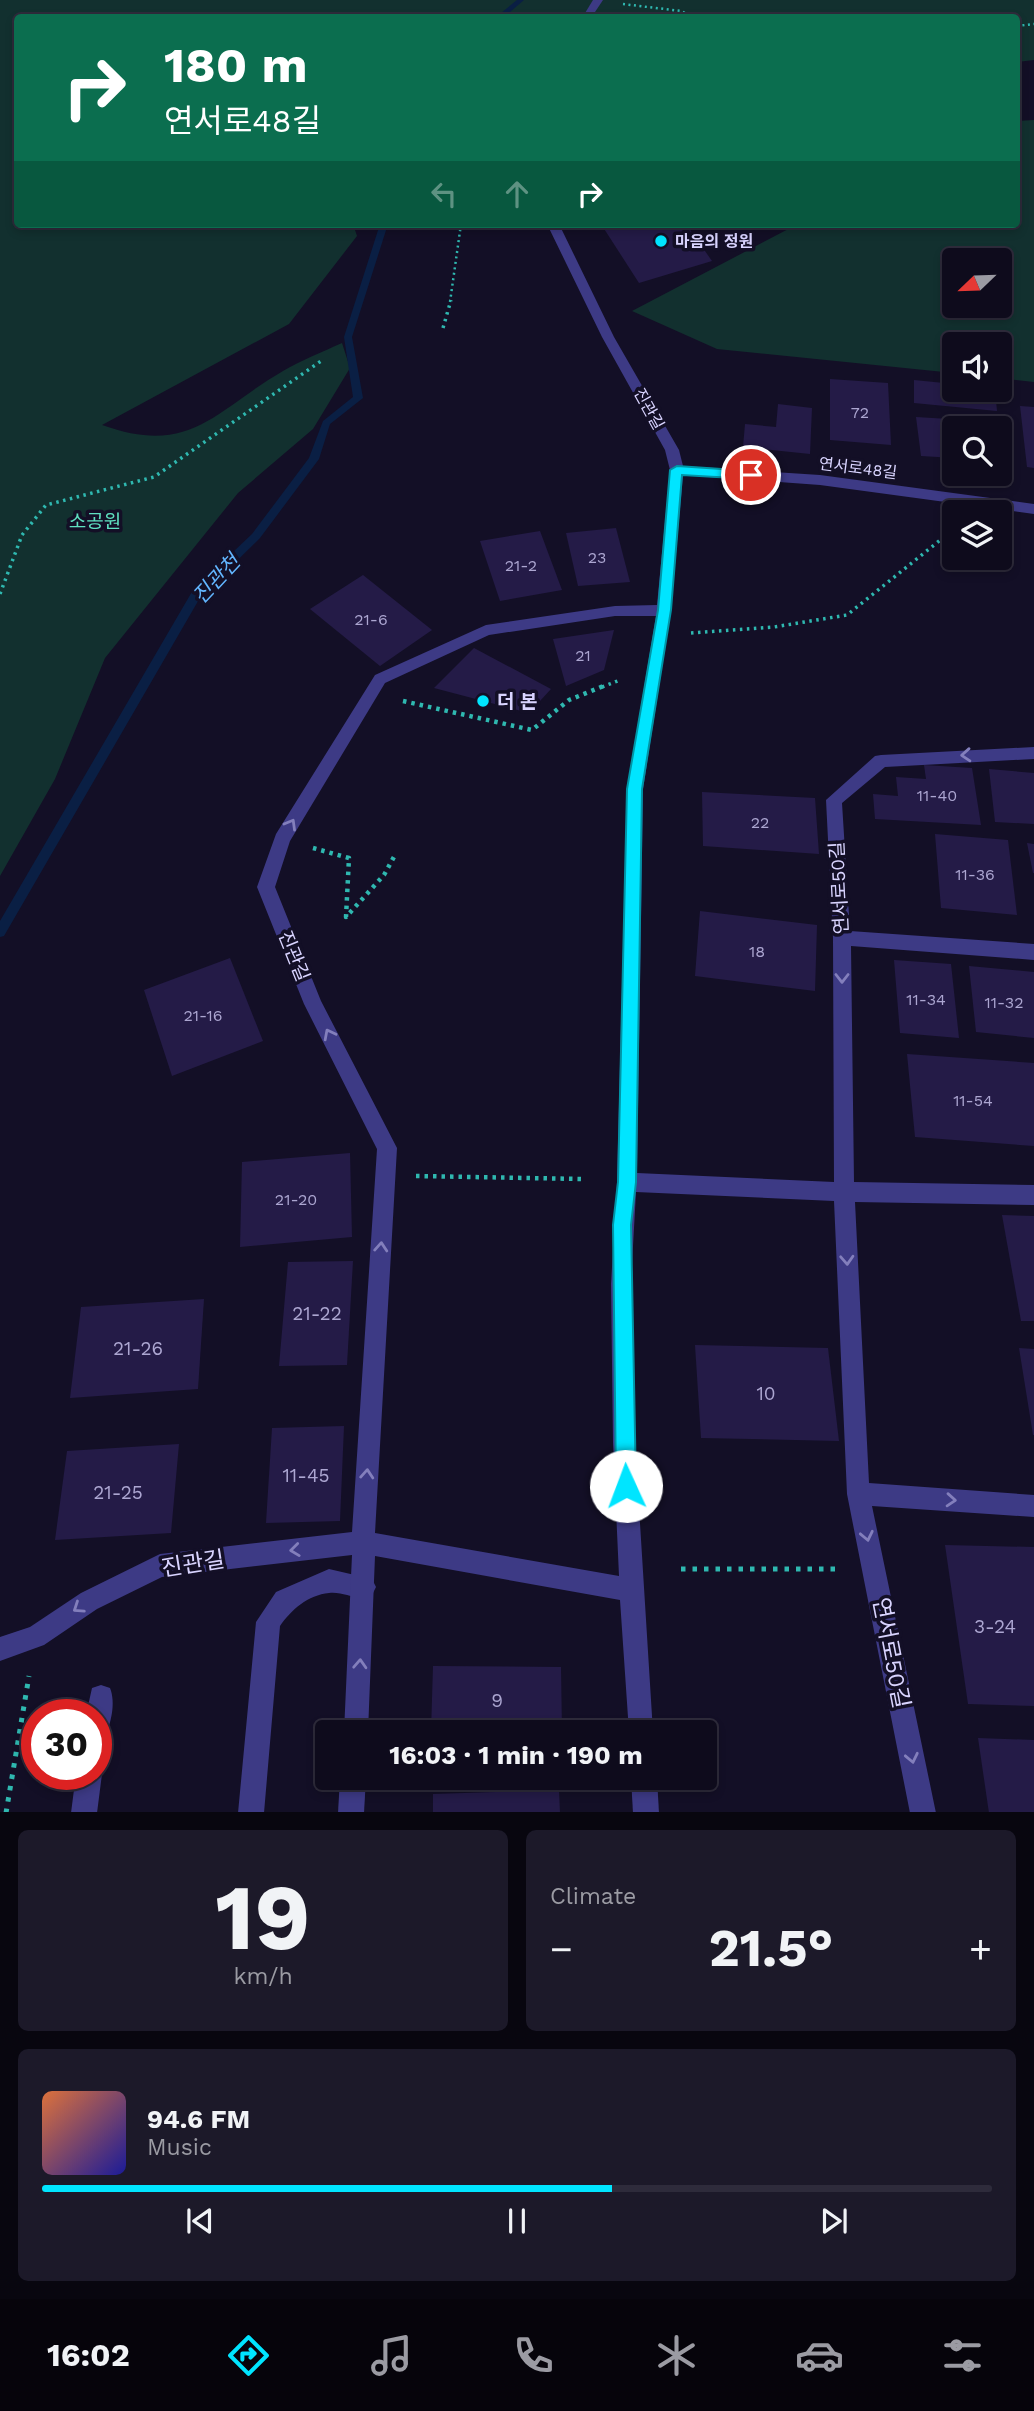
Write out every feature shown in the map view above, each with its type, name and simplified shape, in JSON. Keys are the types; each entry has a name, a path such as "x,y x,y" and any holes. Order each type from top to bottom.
{"street":[{"name":"진관길","path":"555,228 608,337 671,450 677,470 664,610 635,789 627,1182 622,1225 622,1382 629,1590 639,1720"},
{"name":"연서로48길","path":"677,470 820,480 1034,509"},
{"name":"진관길","path":"357,1720 364,1587 363,1542 387,1148 313,1004 266,887 282,839 380,679 486,630 615,611 664,610"},
{"name":"연서로50길","path":"923,1812 858,1494 844,1192 842,938 834,800 881,761 1034,753"},
{"path":"842,938 1034,951"},
{"path":"627,1182 844,1192 1034,1195"},
{"path":"858,1494 1034,1506"},
{"name":"진관길","path":"0,1649 36,1637 89,1601 160,1566 363,1542 629,1590"},
{"path":"251,1812 268,1622 284,1600 311,1587 329,1581 364,1587"},
{"path":"84,1812 87,1790"},
{"path":"351,1812 352,1790"},
{"path":"645,1790 646,1812"}],"path":[{"path":"598,0 687,14"},
{"path":"443,328 454,287 461,228"},
{"path":"0,594 22,534 46,505 154,477 324,359"},
{"path":"691,634 774,627 847,615 942,539"},
{"path":"370,694 532,730 569,700 620,680"},
{"path":"282,839 349,859 346,917 384,875 395,855"},
{"path":"385,1175 583,1179"},
{"path":"681,1569 874,1569"},
{"path":"6,1812 36,1637"}],"green space":[{"name":"소공원","path":"0,0 1034,0 1034,60 1020,62 1020,14 14,14 14,228 354,228 357,236 289,324 102,425 132,434 158,436 180,433 219,414 290,367 342,343 350,368 313,429 238,493 105,658 55,779 0,876"},
{"path":"1034,120 1034,382 1012,379 1012,332 942,332 942,372 717,349 632,311 790,228 1020,228 1020,121"}],"building":[{"path":"604,228 689,228 712,261 639,283"},
{"path":"830,379 888,383 891,445 830,440"},
{"path":"914,380 942,383 942,402 996,402 997,411 914,403"},
{"path":"778,404 812,408 810,454 743,447 745,424 776,427"},
{"path":"1020,406 1034,407 1034,468 1027,467"},
{"path":"916,417 942,419 942,457 921,456"},
{"path":"616,528 630,582 578,586 566,533"},
{"path":"540,531 562,590 500,601 480,541"},
{"path":"363,575 432,630 380,666 310,609"},
{"path":"614,630 604,670 566,686 553,639"},
{"path":"474,648 551,689 529,713 434,688"},
{"path":"924,765 972,768 981,825 875,819 873,794 898,796 896,777 926,779"},
{"path":"989,769 1034,773 1034,824 995,822"},
{"path":"702,792 815,798 819,854 703,846"},
{"path":"935,834 1008,840 1017,915 941,908"},
{"path":"1027,843 1034,844 1034,873 1033,873"},
{"path":"700,911 817,925 815,991 695,976"},
{"path":"230,958 263,1041 172,1076 144,990"},
{"path":"894,960 951,964 959,1038 900,1033"},
{"path":"969,966 1034,972 1034,1038 976,1032"},
{"path":"907,1054 1034,1063 1034,1146 915,1137"},
{"path":"350,1153 352,1237 240,1247 242,1162"},
{"path":"1002,1215 1034,1216 1034,1321 1021,1321"},
{"path":"353,1261 347,1365 279,1366 288,1262"},
{"path":"204,1299 198,1389 70,1398 81,1307"},
{"path":"695,1345 828,1348 839,1441 701,1438"},
{"path":"1019,1348 1034,1349 1034,1435 1033,1435"},
{"path":"344,1426 340,1521 266,1523 272,1428"},
{"path":"179,1444 171,1533 55,1540 67,1451"},
{"path":"945,1545 1034,1547 1034,1706 968,1704"},
{"path":"433,1666 561,1667 562,1720 431,1720"},
{"path":"978,1738 1034,1740 1034,1812 989,1812"},
{"path":"559,1790 560,1812 433,1812 433,1794"}],"waterway":[{"name":"진관천","path":"503,14 521,0"},
{"name":"진관천","path":"0,932 197,593 256,536 314,459 326,423 358,398 348,337 383,228"}],"place":[{"name":"마음의 정원","path":"661,241"},
{"name":"더 본","path":"483,701"}],"route":[{"path":"626,1486 622,1382 622,1225 627,1182 635,789 664,610 677,470 751,475"}]}
